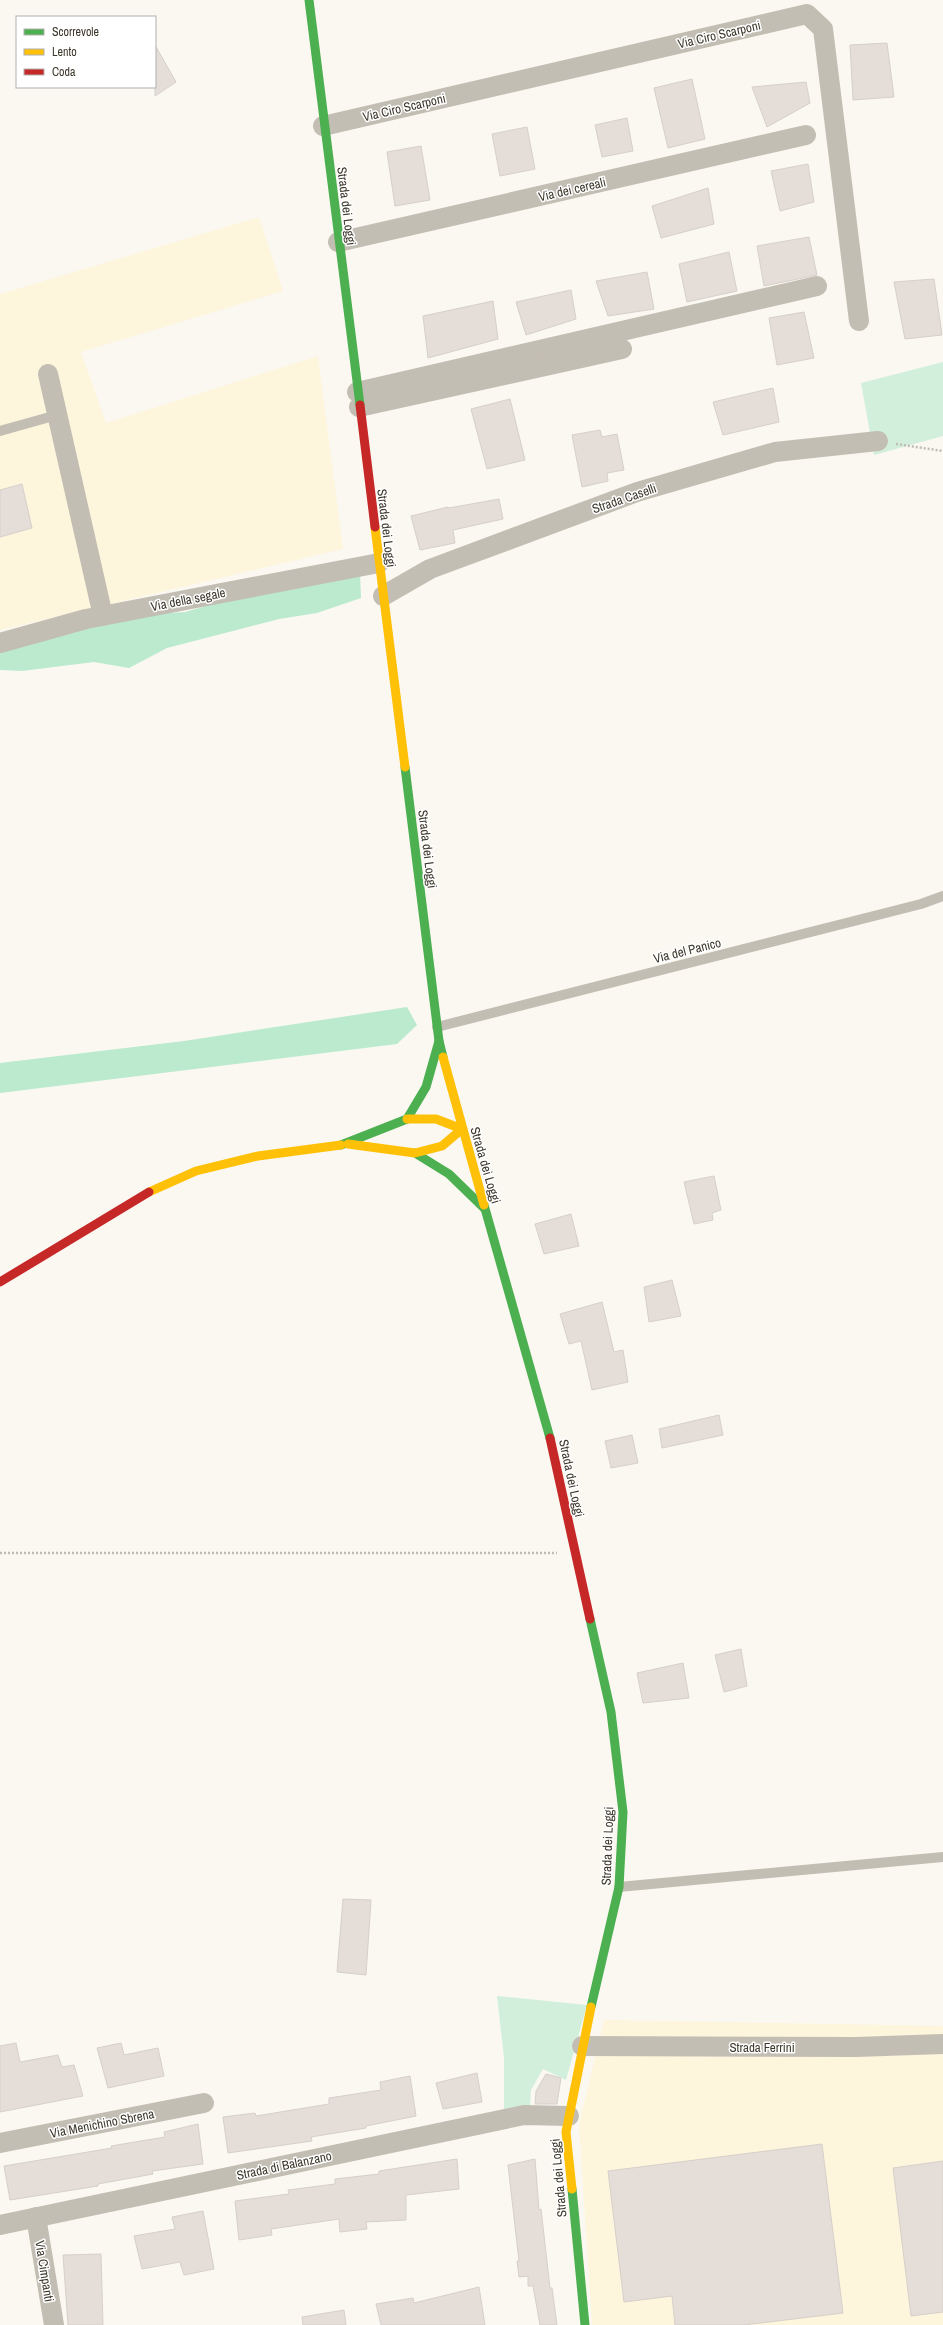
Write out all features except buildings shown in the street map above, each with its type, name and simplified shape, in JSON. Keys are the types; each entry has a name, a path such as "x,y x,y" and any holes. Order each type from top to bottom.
{"street":[{"name":"Strada dei Loggi","path":"309,0 323,126 439,1041 462,1129 546,1418 611,1712 623,1812 619,1887 582,2046 566,2132 585,2325"},
{"name":"Via Ciro Scarponi","path":"323,126 807,14 823,29 859,321"},
{"name":"Via dei cereali","path":"338,242 806,135"},
{"path":"358,399 818,286"},
{"path":"358,399 622,349"},
{"path":"48,374 103,616"},
{"name":"Strada Caselli","path":"383,596 430,569 637,492 775,452 878,441"},
{"name":"Via della segale","path":"0,643 103,616 379,563"},
{"path":"407,1119 426,1088 439,1041"},
{"path":"0,1282 138,1197 196,1171 258,1156 347,1144 407,1119 436,1119 462,1129 442,1146 415,1153 347,1144"},
{"path":"415,1153 449,1174 485,1209"},
{"name":"Strada Ferrini","path":"582,2046 856,2048 943,2044"},
{"name":"Via Menichino Sbrena","path":"0,2144 204,2103"},
{"name":"Strada di Balanzano","path":"0,2225 524,2115 569,2116"},
{"name":"Via Cimpanti","path":"36,2217 54,2325"}],"lane":[{"path":"0,431 57,416"},
{"name":"Via del Panico","path":"437,1027 913,906 943,896"},
{"path":"619,1887 943,1858"}],"path":[{"path":"878,441 943,451"},
{"path":"0,1553 552,1554 574,1548"}],"shaded area":[{"path":"259,217 283,291 81,352 106,423 318,356 343,549 0,630 0,294"},
{"path":"604,2020 943,2026 943,2325 592,2325 579,2124"}],"green space":[{"path":"943,362 943,436 874,455 861,383"},
{"path":"360,573 361,598 317,613 279,619 167,648 129,668 94,662 22,671 0,670 0,635 138,615 185,612 295,581"},
{"path":"407,1007 417,1025 397,1044 0,1093 0,1063 184,1041"},
{"path":"497,1996 587,2005 566,2080 543,2069 531,2090 530,2108 504,2112 504,2058"}],"traffic: fast":[{"path":"309,0 360,405"},
{"path":"405,767 439,1041 443,1057"},
{"path":"341,1145 407,1119 426,1087 439,1041"},
{"path":"415,1153 449,1174 484,1208"},
{"path":"484,1205 550,1438"},
{"path":"590,1619 611,1712 623,1812 619,1887 591,2007"},
{"path":"572,2189 585,2325"}],"traffic: slow":[{"path":"375,527 405,767"},
{"path":"443,1057 484,1205"},
{"path":"348,1144 415,1153 442,1146 462,1129 436,1119 407,1119"},
{"path":"149,1192 196,1171 258,1156 341,1145"},
{"path":"572,2189 566,2132 591,2007"}],"traffic: jam":[{"path":"360,405 375,527"},
{"path":"0,1282 149,1192"},
{"path":"550,1438 590,1619"}]}
